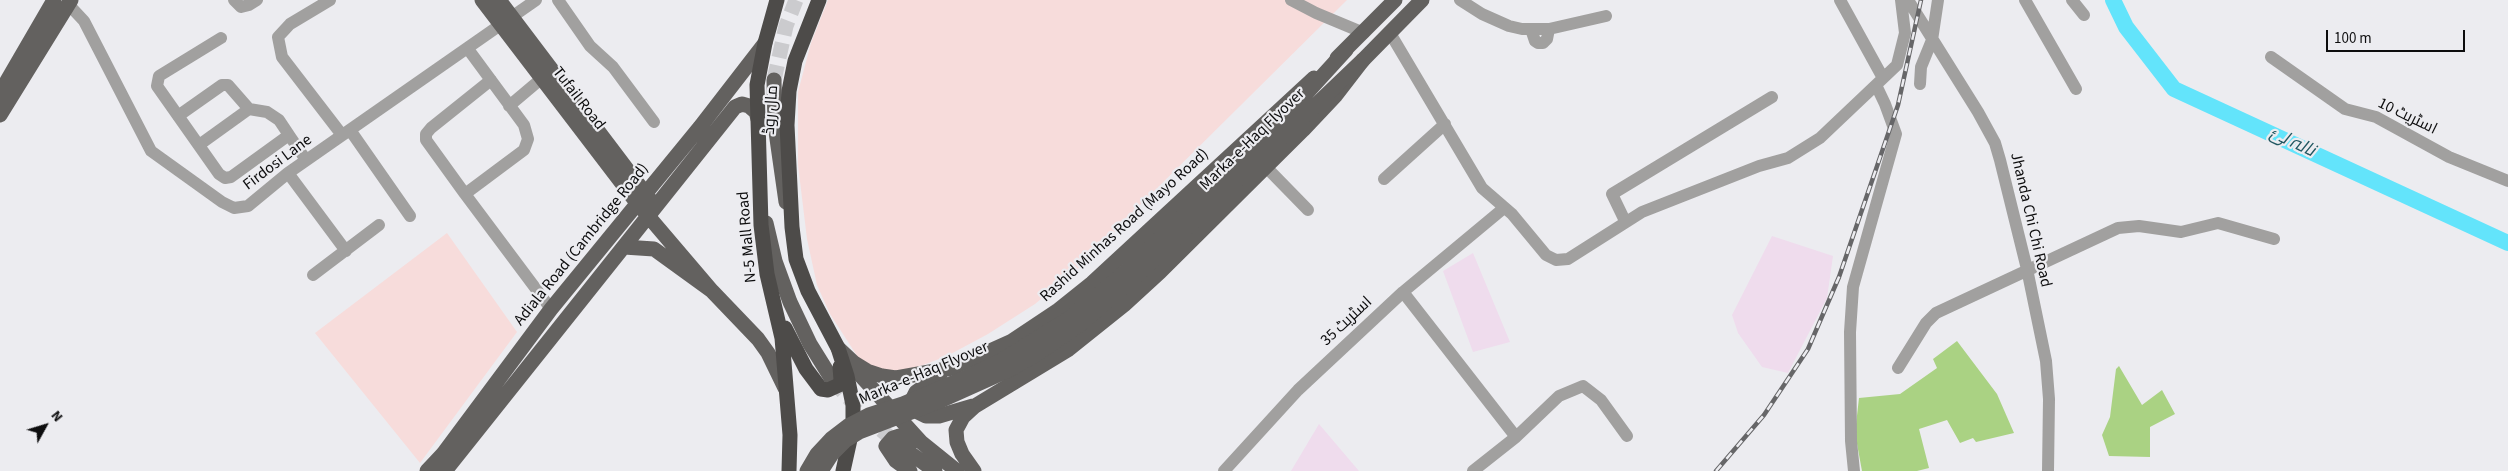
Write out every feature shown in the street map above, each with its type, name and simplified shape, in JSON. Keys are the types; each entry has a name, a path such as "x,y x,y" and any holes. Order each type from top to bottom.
{"highway":[{"name":"N-5 Mall Road","path":"777,0 765,43 757,85 761,203 767,274 778,315 788,396 789,471"},
{"name":"مال روڈ","path":"819,0 796,61 789,92 787,125 792,227 796,258 808,291 838,348"},
{"path":"778,315 806,369 821,389 834,388 841,380 838,348"},
{"path":"838,348 852,405 853,426 843,471"}],"main road":[{"name":"Tufail Road","path":"482,0 506,22 712,291"},
{"name":"Tufail Road","path":"499,0 506,22 541,79 641,198"},
{"path":"952,368 916,392 913,398 913,405 918,412 926,416 940,416 974,406 1038,369 1093,330 1160,272 1266,167 1336,95 1363,60 1422,0"},
{"path":"0,93 64,1"},
{"path":"0,115 64,1"},
{"name":"Rashid Minhas Road (Mayo Road)","path":"838,348 854,363 882,376 909,377 952,368 1012,341 1057,311 1136,244 1284,104 1364,33 1389,5"},
{"name":"Adiala Road (Cambridge Road)","path":"427,471 443,454 551,309 700,127 765,43"},
{"name":"Marka-e-Haq Flyover","path":"807,471 817,454 831,439 848,426 869,415 967,377 1002,360 1046,334 1094,298 1153,245 1283,118 1346,50"},
{"name":"Marka-e-Haq Flyover","path":"821,471 832,454 859,432 992,378 1034,356 1082,323 1142,271 1363,60"},
{"path":"774,80 781,176 792,227"},
{"name":"Adiala Road (Cambridge Road)","path":"445,471 735,107 742,104 749,106 756,112 758,119"},
{"path":"761,203 776,261 790,302 810,344 833,381"},
{"path":"624,247 654,249 712,291 758,339 778,373 788,396"},
{"path":"838,348 866,383 921,442 957,471"},
{"path":"974,406 963,417 956,430 957,442 962,454 974,471"},
{"path":"910,471 896,462 886,446 892,438 899,436 921,442"},
{"path":"898,445 935,471"}],"street":[{"path":"234,0 241,7 257,0"},
{"path":"330,0 290,24 278,38 282,57 346,132 410,216"},
{"name":"Firdosi Lane","path":"64,1 84,21 151,151 222,202 234,208 248,206 306,160 536,0"},
{"path":"558,0 590,46 613,66 654,122"},
{"path":"1291,0 1316,13 1364,33"},
{"path":"1460,0 1482,14 1509,26 1530,30 1534,41 1538,43 1543,43 1547,39 1549,30 1606,16"},
{"path":"1840,0 1879,82 1896,134 1853,287 1850,332 1851,442 1854,471"},
{"path":"1390,33 1482,188 1512,214 1546,256 1556,260 1568,259 1625,221 1642,212 1759,166 1788,158 1820,138 1897,65 1905,33 1901,0"},
{"name":"Jhanda Chi Chi Road","path":"1908,0 1995,142 2027,269 2046,361 2049,399 2048,471"},
{"path":"1920,84 1921,67 1932,40 1938,0"},
{"path":"2025,0 2076,90"},
{"path":"2072,0 2084,15"},
{"path":"221,38 159,76 157,86 218,174 225,178 231,177 289,136"},
{"path":"465,194 524,150 528,139 524,125 468,49"},
{"name":"اسٹریٹ 10","path":"2271,57 2345,109 2376,117 2449,157 2508,182"},
{"path":"509,106 541,79"},
{"path":"491,80 431,128 426,134 426,140 551,309"},
{"path":"178,116 222,86 228,85 249,109 268,112 279,120 306,160"},
{"path":"1625,221 1612,194 1772,97"},
{"path":"199,145 249,109"},
{"path":"1384,179 1445,124"},
{"path":"1266,167 1308,210"},
{"path":"288,173 346,251"},
{"name":"اسٹریٹ 35","path":"1224,471 1298,390 1403,292 1504,208"},
{"path":"1898,368 1926,323 1936,313 2093,238 2129,226 2181,232 2218,223 2274,239"},
{"path":"313,275 379,225"},
{"path":"1403,292 1516,437"},
{"path":"1473,471 1516,437 1560,396 1583,386 1601,400 1627,436"}],"shaded area":[{"path":"828,0 1347,0 1133,212 1093,256 1035,304 988,334 947,356 889,378 863,365 830,314 817,285 807,239 798,165 798,92 811,43"},
{"path":"447,233 517,332 420,463 315,333"},
{"path":"1772,236 1833,256 1827,298 1788,373 1762,367 1738,333 1732,315"},
{"path":"1473,253 1510,342 1473,352 1443,271"},
{"path":"1319,424 1359,471 1291,471"}],"green space":[{"path":"1957,341 1997,394 2014,433 1976,442 1973,438 1960,443 1947,420 1919,429 1929,468 1917,471 1862,471 1855,433 1859,398 1900,394 1937,368 1933,359"},
{"path":"2119,366 2142,405 2162,390 2175,414 2150,427 2150,457 2109,456 2102,435 2110,417 2116,369"}],"waterway":[{"name":"نالہ لئ","path":"2113,0 2126,27 2174,89 2508,243"}],"tunnel":[{"path":"774,80 786,26 796,0"},
{"path":"833,381 867,418 899,445"}],"railway":[{"path":"1716,471 1764,415 1808,349 1839,277 1898,105 1921,0"}]}
